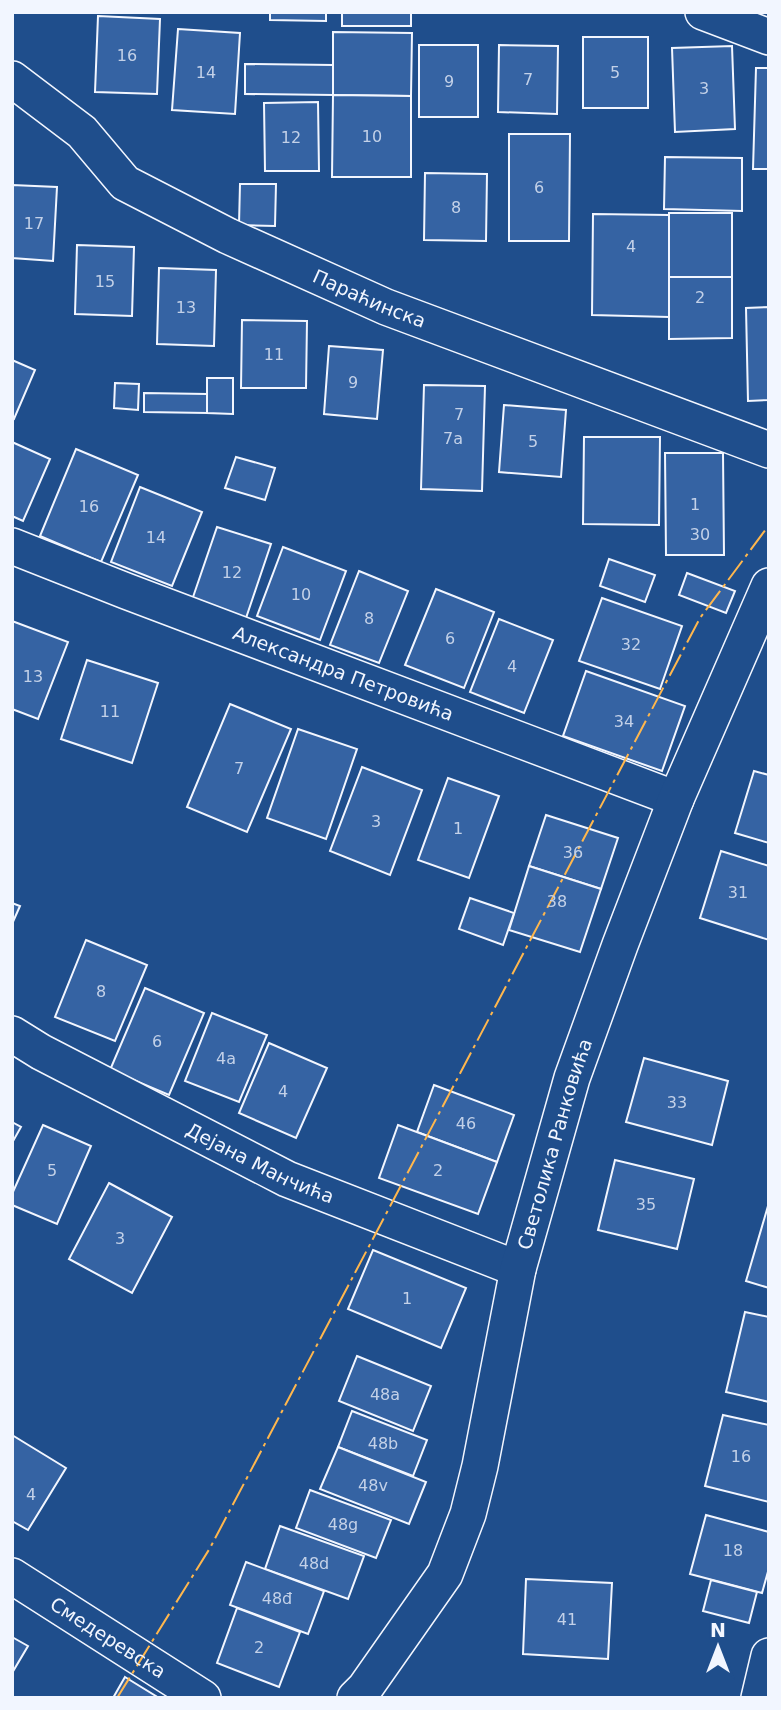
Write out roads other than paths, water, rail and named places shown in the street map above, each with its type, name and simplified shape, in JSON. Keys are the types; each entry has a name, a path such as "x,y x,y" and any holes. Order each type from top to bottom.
{"street":[{"path":"703,12 769,37"},
{"name":"Параћинска","path":"12,79 82,132 125,183 228,236 386,307 769,450"},
{"name":"Александра Петровића","path":"12,546 676,799"},
{"name":"Светолика Ранковића","path":"355,1698 365,1688 445,1574 468,1514 480,1466 518,1269 572,1078 676,799 769,586"},
{"name":"Дејана Манчића","path":"12,1034 41,1052 287,1179 518,1269"},
{"name":"Смедеревска","path":"12,1576 203,1698"},
{"path":"759,1698 769,1656"}]}
